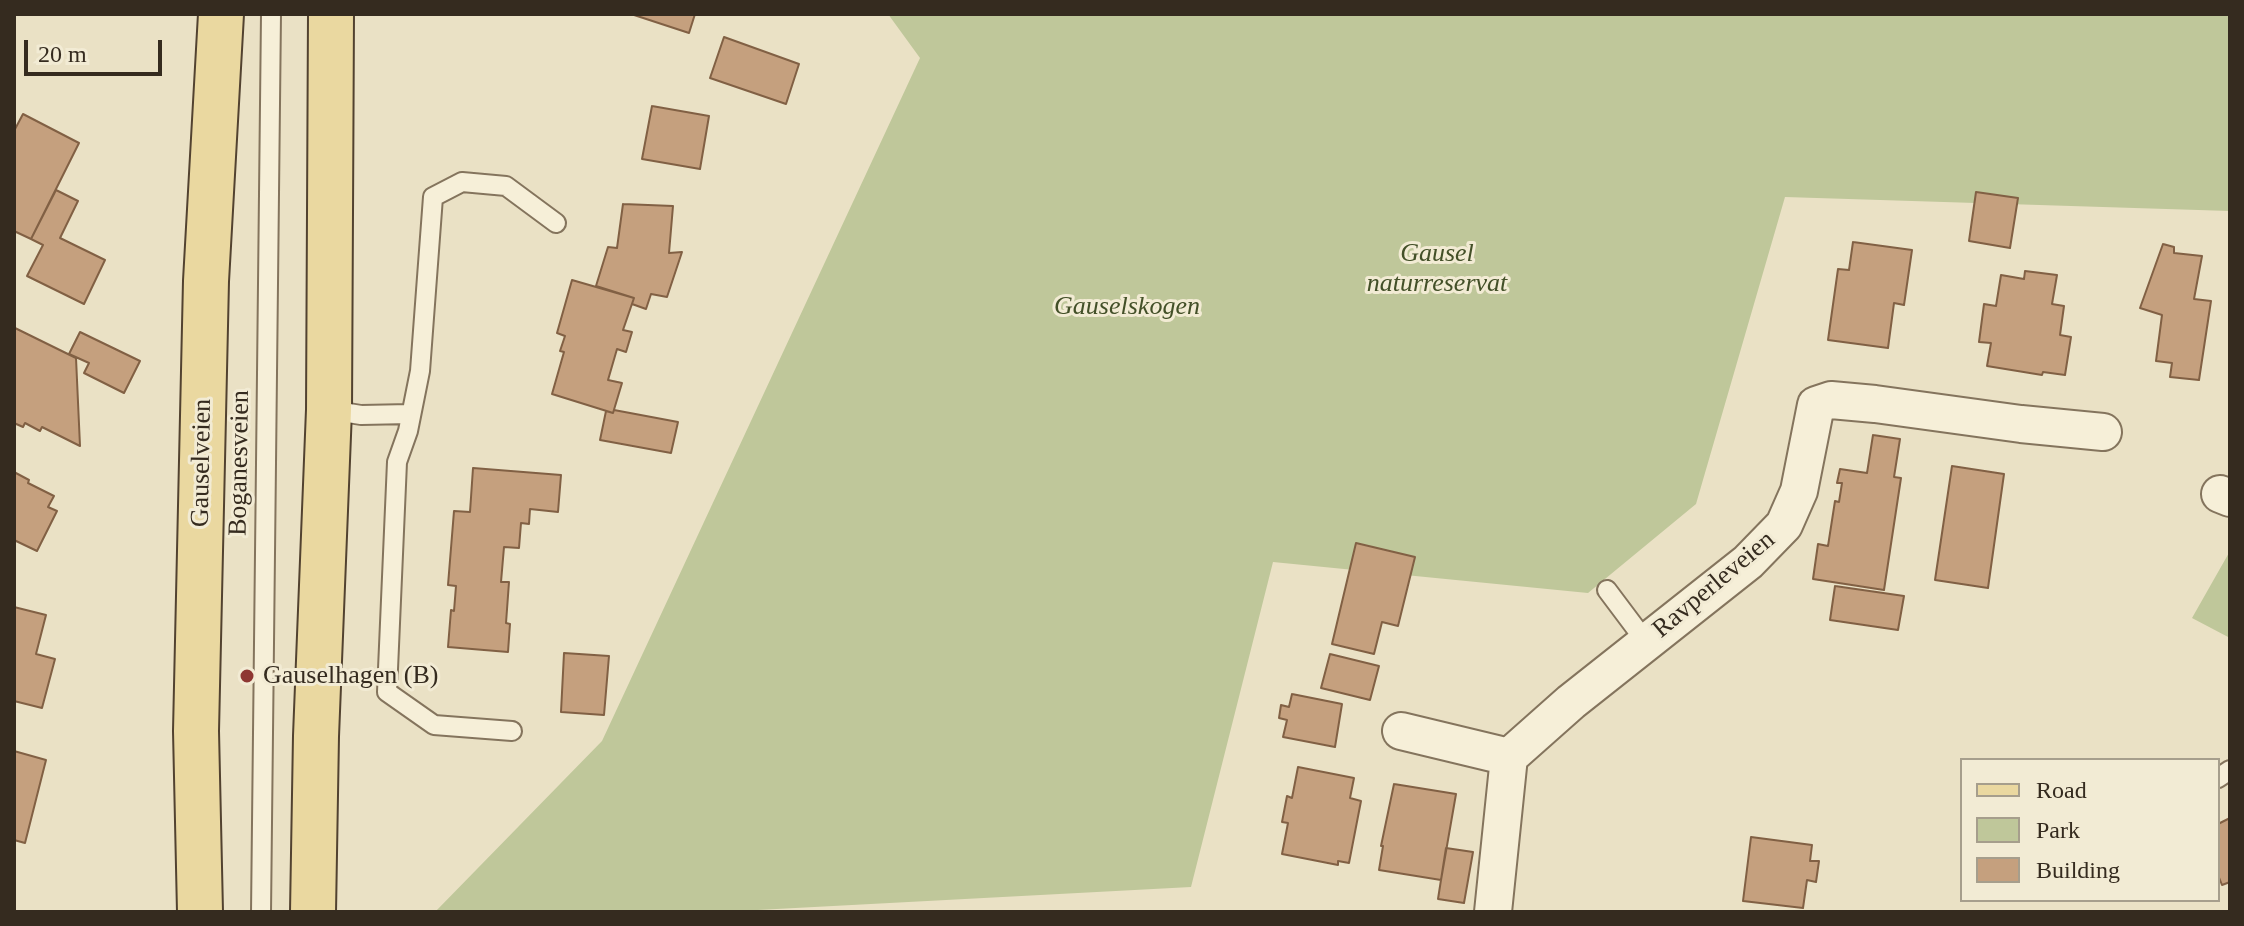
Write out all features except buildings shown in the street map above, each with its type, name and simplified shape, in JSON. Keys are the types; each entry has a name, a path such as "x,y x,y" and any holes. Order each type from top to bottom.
{"main road":[{"name":"Gauselveien","path":"200,912 196,731 206,296 221,14"},
{"path":"313,912 316,736 329,410 331,14"}],"street":[{"name":"Ravperleveien","path":"1509,757 1571,702 1748,562 1784,525 1799,491 1816,405 1831,400 1875,404 2103,432"},
{"path":"1401,731 1509,757 1493,912"}],"lane":[{"name":"Boganesveien","path":"261,912 271,14"},
{"path":"512,731 434,725 387,692 397,462 408,431 420,371 433,197 462,182 506,186 556,223"},
{"path":"329,410 361,415 410,414"},
{"path":"1607,590 1646,642"}],"green space":[{"name":"Gauselskogen","path":"888,14 2230,14 2230,211 1785,197 1696,504 1588,593 1273,562 1191,887 720,912 435,912 602,741 920,58"},
{"path":"2230,551 2230,638 2192,618"}],"place":[{"name":"Gauselhagen (B)","path":"247,676"}],"park label":[{"name":"Gausel naturreservat","path":"1437,269"}]}
